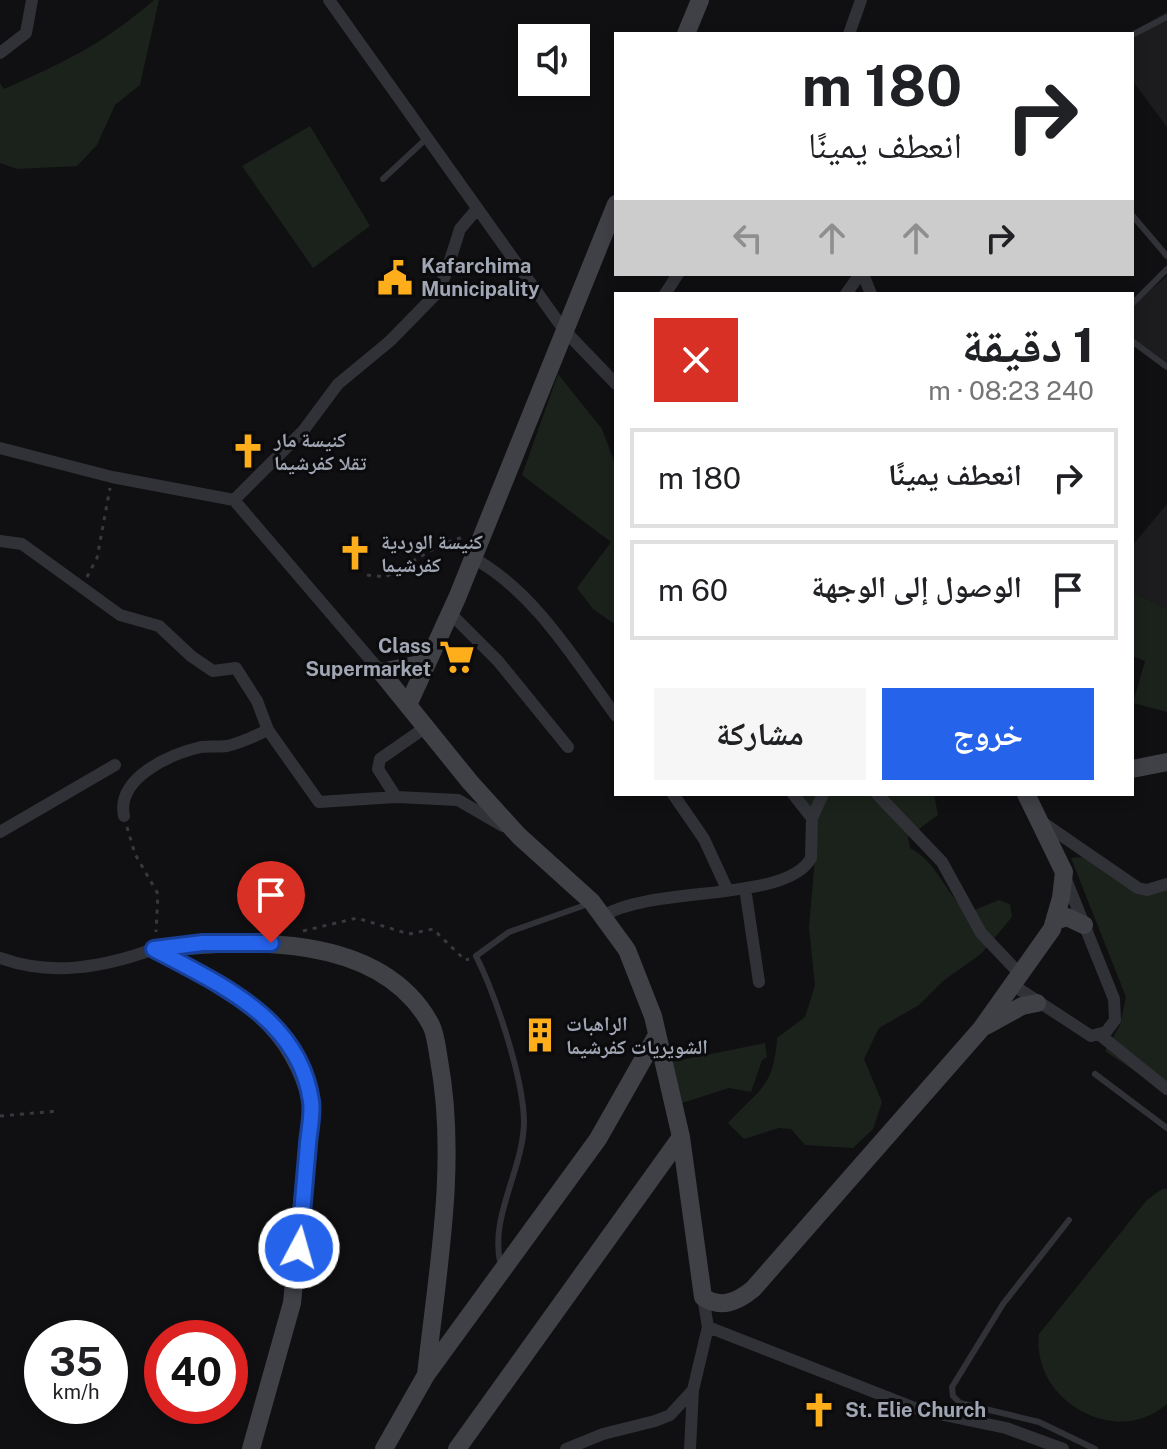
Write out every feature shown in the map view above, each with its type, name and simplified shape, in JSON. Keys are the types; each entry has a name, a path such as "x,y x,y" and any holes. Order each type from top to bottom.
{"street":[{"path":"0,53 26,33 32,0"},
{"path":"329,0 564,330 614,377"},
{"path":"687,32 700,0"},
{"path":"850,32 861,0"},
{"path":"234,500 303,431 338,384 390,341 440,289 460,229 477,209"},
{"path":"408,705 473,558 614,209"},
{"path":"848,292 860,276"},
{"path":"0,448 112,477 234,500 519,836 598,909 640,977 681,1137 708,1327 693,1390 688,1424 690,1449"},
{"path":"0,541 22,544 120,615 159,626 191,656 213,671 236,668 257,701 268,730 319,802 396,797 458,800 519,836"},
{"path":"473,558 496,570 517,588 614,713"},
{"path":"449,612 498,661 568,747"},
{"path":"381,672 424,663"},
{"path":"396,797 378,769 380,759 426,727"},
{"path":"124,816 123,800 129,785 156,767 197,749 225,746 268,730"},
{"path":"1134,769 1167,762"},
{"path":"0,832 115,765"},
{"path":"674,796 704,839 727,889"},
{"path":"795,796 812,818"},
{"path":"598,909 785,881 802,872 811,858 812,818 822,796"},
{"path":"879,796 942,862 981,933 1037,1003 1091,1036 1100,1035 1115,1020 1116,1007 1064,872 1027,796"},
{"path":"1039,820 1142,890 1167,884"},
{"path":"703,1297 711,1302 729,1303 753,1289 981,1029 1055,921 1064,872"},
{"path":"745,888 759,982"},
{"path":"1055,921 1067,917 1084,925"},
{"path":"0,958 33,967 65,969 116,961 154,949 203,943 271,943 312,947 368,967 417,1005 432,1027 443,1086 449,1146 426,1375"},
{"path":"154,949 237,993 261,1012 306,1078 312,1104 292,1303 251,1449"},
{"path":"981,1029 1022,1006 1037,1003"},
{"path":"384,1449 426,1375 598,1139 657,1035"},
{"path":"1100,1035 1167,1089"},
{"path":"457,1449 681,1137"},
{"path":"708,1327 920,1410 1006,1428 1063,1449"},
{"path":"566,1449 670,1415 693,1390"}],"lane":[{"path":"1134,34 1167,17"},
{"path":"383,179 427,138"},
{"path":"1134,217 1167,256"},
{"path":"1134,302 1167,269"},
{"path":"1134,342 1167,367"},
{"path":"502,1270 498,1245 524,1123 505,1036 489,982 476,956 509,932 598,909"},
{"path":"1095,1074 1167,1128"},
{"path":"1069,1220 1003,1304 952,1387 953,1396 960,1403 1039,1422 1095,1449"}],"path":[{"path":"84,589 97,558 112,477"},
{"path":"367,575 386,577 442,544 485,529"},
{"path":"124,816 135,854 158,894 154,949"},
{"path":"297,933 323,923 357,918 409,934 433,929 465,960 476,956"},
{"path":"0,1116 57,1111"}],"shaded area":[{"path":"154,0 159,0 140,85 115,105 97,145 77,166 17,169 0,163 0,83 4,89 65,61 118,29"},
{"path":"1167,12 1167,127 1134,83 1134,32 1132,32"},
{"path":"310,126 370,226 313,268 242,166"},
{"path":"1167,276 1167,364 1134,340 1134,304"},
{"path":"558,374 602,429 614,461 614,624 593,609 577,588 611,542 522,475"},
{"path":"1167,504 1167,609 1134,593 1134,544"},
{"path":"1134,593 1167,609 1167,712 1134,703 1145,661 1134,657"},
{"path":"794,796 934,796 938,815 908,837 910,848 926,860 967,913 999,900 1010,904 1012,917 981,954 943,981 919,1005 879,1028 864,1059 882,1102 873,1129 853,1148 805,1145 791,1129 779,1128 744,1139 728,1123 763,1086 772,1068 777,1038 805,1017 815,986 809,927 817,835"},
{"path":"1084,857 1138,893 1167,885 1167,1093 1105,1051 1120,1025 1126,997 1071,858"},
{"path":"765,1043 767,1057 762,1060 751,1092 729,1088 679,1104 666,1063"},
{"path":"1162,1189 1167,1189 1167,1404 1147,1417 1124,1421 1102,1419 1081,1411 1063,1397 1048,1379 1040,1358 1039,1334 1147,1200"}],"place":[{"name":"Kafarchima Municipality","path":"395,278"},
{"name":"كنيسة مار تقلا كفرشيما","path":"248,451"},
{"name":"كنيسة الوردية كفرشيما","path":"355,553"},
{"name":"Class Supermarket","path":"457,657"},
{"name":"الراهبات الشويريات كفرشيما","path":"540,1035"},
{"name":"St. Elie Church","path":"819,1410"}],"route":[{"path":"271,943 203,943 154,949 237,993 261,1012 277,1029 306,1078 312,1104 299,1248"}]}
